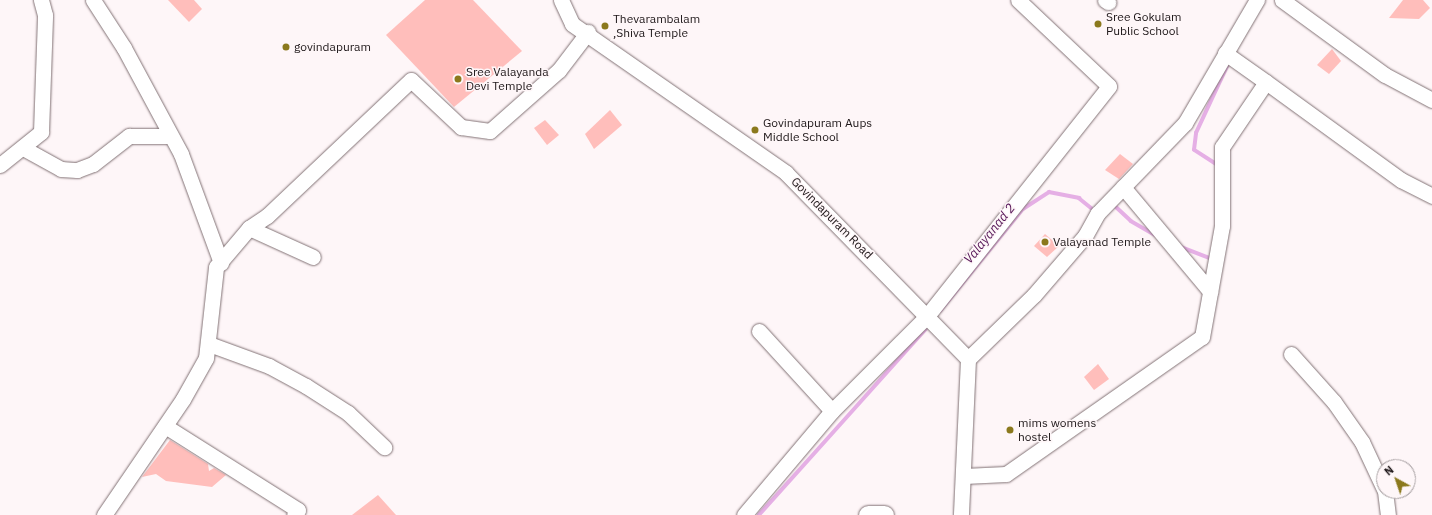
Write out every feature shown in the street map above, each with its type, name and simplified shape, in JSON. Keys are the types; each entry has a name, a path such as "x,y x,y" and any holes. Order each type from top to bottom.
{"main road":[{"path":"868,515 884,515"}],"street":[{"path":"0,165 41,132 45,15 41,0"},
{"path":"93,0 124,48 170,136 182,154 210,225 221,263"},
{"name":"Govindapuram Road","path":"561,0 572,24 588,32 786,173 968,359"},
{"path":"744,515 832,411 927,316 1109,86 1018,0"},
{"path":"961,515 964,476 968,359 1034,295 1038,286 1085,236 1098,212 1185,123 1257,0"},
{"path":"1282,0 1385,75 1432,100"},
{"path":"104,515 165,426 206,358 209,344 211,300 216,267 221,263 249,228 267,216 411,80 461,126 490,131 559,70 588,32"},
{"path":"1225,53 1401,180 1432,196"},
{"path":"964,476 1006,474 1202,337 1222,226 1222,147 1266,82"},
{"path":"23,148 61,169 77,170 93,164 129,136 170,136"},
{"path":"1122,187 1210,290"},
{"path":"249,228 313,257"},
{"path":"759,331 832,411"},
{"path":"209,344 269,366 306,386 348,413 384,447"},
{"path":"1291,354 1334,402 1362,442 1376,473"},
{"path":"165,426 298,513"},
{"path":"1385,499 1388,515"}],"building":[{"path":"168,0 194,0 202,9 189,22"},
{"name":"Sree Valayanda Devi Temple","path":"425,0 473,0 522,51 454,107 386,35"},
{"path":"1403,0 1423,0 1430,8 1419,19 1389,18"},
{"path":"1332,49 1341,61 1329,74 1317,65"},
{"path":"610,110 622,125 594,149 585,134"},
{"path":"545,120 559,135 547,145 534,128"},
{"path":"1120,154 1133,164 1119,179 1105,170"},
{"path":"1045,234 1059,246 1047,257 1034,246"},
{"path":"1098,364 1109,379 1094,390 1084,377"},
{"path":"170,440 208,464 209,471 214,468 226,475 212,487 166,481 156,474 142,477"},
{"path":"378,495 396,515 352,515"}],"waterway":[{"name":"Valayanad 2","path":"1217,165 1194,150 1196,133 1230,60"},
{"name":"Valayanad 2","path":"940,311 1023,209 1049,192 1079,198 1095,211"},
{"name":"Valayanad 2","path":"1112,203 1131,221 1155,235"},
{"name":"Valayanad 2","path":"1181,247 1209,258"},
{"path":"759,515 925,330"}],"place":[{"name":"Sree Gokulam Public School","path":"1098,24"},
{"name":"Thevarambalam ,Shiva Temple","path":"605,26"},
{"name":"govindapuram","path":"286,47"},
{"name":"Sree Valayanda Devi Temple","path":"458,79"},
{"name":"Govindapuram Aups Middle School","path":"755,130"},
{"name":"Valayanad Temple","path":"1045,242"},
{"name":"mims womens hostel","path":"1010,430"}]}
